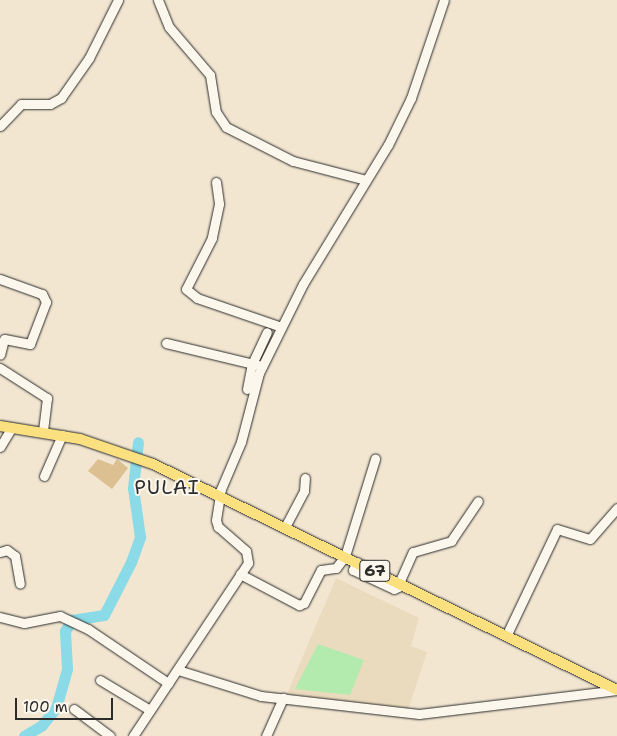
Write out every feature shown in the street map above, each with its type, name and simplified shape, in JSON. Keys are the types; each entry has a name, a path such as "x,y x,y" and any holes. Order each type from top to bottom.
{"main road":[{"name":"67","path":"0,426 62,434 122,451 153,464 598,678 617,690"},
{"name":"67","path":"598,678 617,684"}],"street":[{"path":"0,126 21,104 50,104 61,98 89,58 118,0"},
{"path":"158,0 169,27 210,75 216,112 226,127 293,161 366,180"},
{"path":"133,736 240,574 248,554 216,525 220,497 262,366 280,326 366,180 411,98 444,0"},
{"path":"216,182 218,204 212,238 186,289 197,298 280,326"},
{"path":"0,279 46,299 30,344 4,339 0,355"},
{"path":"247,389 252,364 268,332"},
{"path":"166,343 262,366"},
{"path":"0,368 47,398 44,431"},
{"path":"0,447 12,427"},
{"path":"44,476 62,434"},
{"path":"240,574 302,605 321,570 336,568 345,556 375,459"},
{"path":"285,527 304,491 305,478"},
{"path":"402,584 413,552 451,541 478,501"},
{"path":"507,634 557,529 590,539 617,508"},
{"path":"0,552 7,550 14,556 20,584"},
{"path":"0,617 24,623 56,615 64,618 75,623 168,683"},
{"path":"178,670 244,693 419,714 617,690"},
{"path":"100,680 150,710"},
{"path":"266,736 283,698"},
{"path":"74,709 110,736"}],"shaded area":[{"path":"336,578 419,618 411,646 427,652 408,710 287,694"}],"green space":[{"path":"318,644 364,660 350,695 295,689"}],"building":[{"path":"98,459 113,465 117,459 128,468 112,489 88,471"}],"waterway":[{"path":"24,736 42,725 56,708 67,669 65,631 72,620 104,615 131,562 140,537 133,488 138,442"}],"district":[{"name":"PULAI","path":"167,487"}]}
